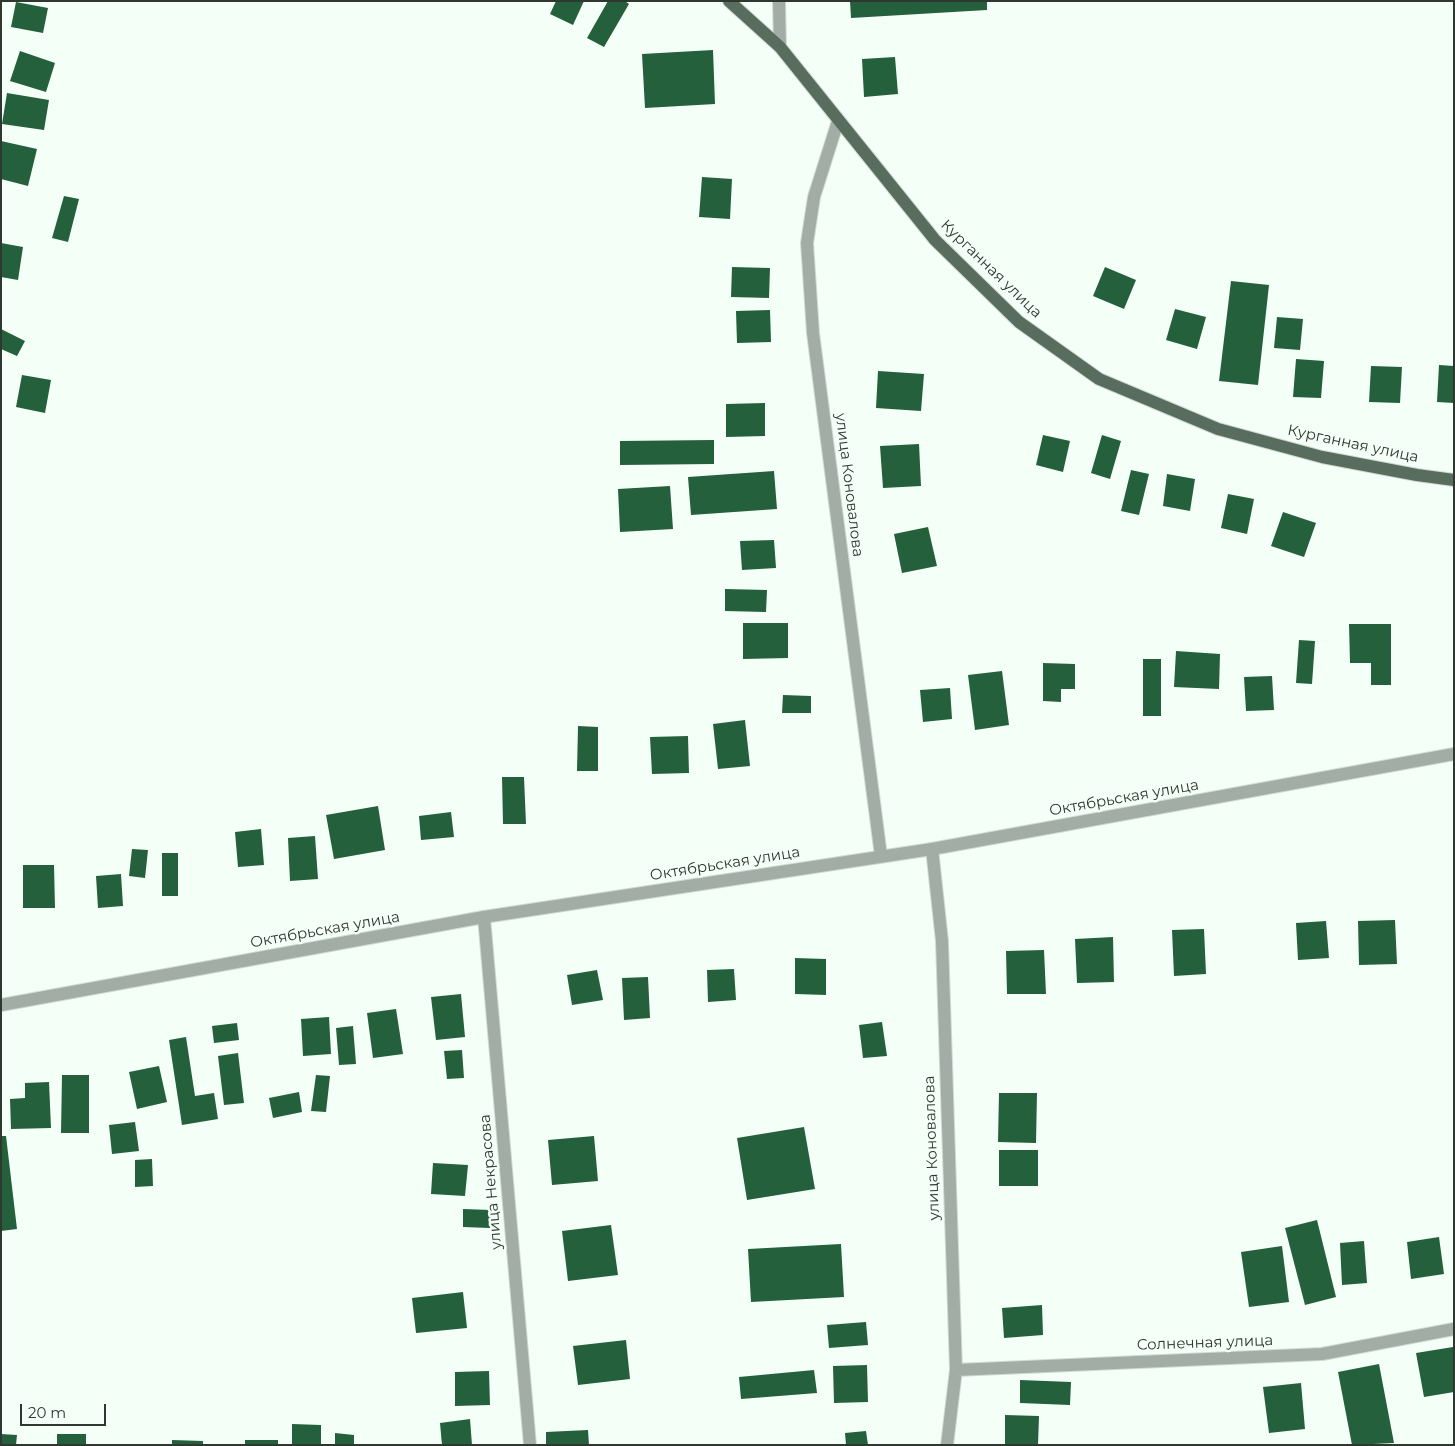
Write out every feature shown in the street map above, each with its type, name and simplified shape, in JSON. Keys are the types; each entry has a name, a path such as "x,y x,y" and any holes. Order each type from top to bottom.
{"main road":[{"name":"Курганная улица","path":"729,1 780,47 935,240 1019,322 1099,380 1218,429 1322,457 1454,480"}],"street":[{"path":"779,1 780,47"},
{"name":"улица Коновалова","path":"838,121 814,197 807,243 812,333 881,856"},
{"name":"Октябрьская улица","path":"1,1005 484,917 932,849 1454,754"},
{"name":"улица Коновалова","path":"932,849 942,941 956,1370 947,1445"},
{"name":"улица Некрасова","path":"484,917 530,1445"},
{"name":"Солнечная улица","path":"956,1370 1322,1354 1454,1329"}],"building":[{"path":"556,1 584,1 573,25 550,14"},
{"path":"608,1 625,1 629,4 604,47 587,38"},
{"path":"850,1 987,1 987,10 851,18"},
{"path":"16,2 48,8 43,33 11,27"},
{"path":"713,50 715,104 645,108 642,54"},
{"path":"20,51 55,63 46,92 10,81"},
{"path":"895,57 898,94 864,97 862,59"},
{"path":"7,93 49,100 44,130 2,124"},
{"path":"1,141 37,149 28,186 1,179"},
{"path":"702,177 732,179 730,219 699,217"},
{"path":"64,196 79,199 68,242 52,238"},
{"path":"1,243 23,247 18,280 1,277"},
{"path":"732,267 770,268 769,298 731,297"},
{"path":"1105,267 1136,280 1124,309 1093,296"},
{"path":"1231,281 1269,285 1258,385 1219,381"},
{"path":"1175,309 1206,317 1197,349 1166,340"},
{"path":"770,310 771,342 737,343 736,311"},
{"path":"1277,317 1303,319 1300,350 1274,348"},
{"path":"1,329 25,341 17,356 1,349"},
{"path":"1296,359 1324,361 1321,398 1293,397"},
{"path":"1439,365 1454,366 1454,403 1437,402"},
{"path":"1371,366 1402,367 1400,403 1369,402"},
{"path":"878,371 924,374 921,411 876,408"},
{"path":"22,375 51,380 45,413 16,407"},
{"path":"765,403 765,436 726,437 726,404"},
{"path":"1043,435 1070,441 1063,472 1036,465"},
{"path":"1102,435 1121,441 1110,479 1091,473"},
{"path":"714,440 714,464 620,465 620,441"},
{"path":"919,444 921,486 883,488 880,446"},
{"path":"1131,470 1149,474 1139,515 1121,511"},
{"path":"774,471 777,509 691,515 688,477"},
{"path":"1167,474 1195,479 1190,511 1163,506"},
{"path":"670,486 673,529 620,532 618,489"},
{"path":"1228,494 1254,499 1247,534 1221,528"},
{"path":"1283,512 1316,523 1304,557 1271,546"},
{"path":"928,527 937,566 902,573 894,534"},
{"path":"774,540 776,568 742,570 740,541"},
{"path":"725,589 767,590 766,612 725,611"},
{"path":"743,623 788,623 788,658 743,659"},
{"path":"1349,624 1391,624 1391,685 1371,685 1371,663 1350,663"},
{"path":"1299,640 1315,641 1312,684 1296,683"},
{"path":"1176,651 1220,654 1219,689 1174,687"},
{"path":"1143,659 1161,659 1161,716 1143,716"},
{"path":"1043,663 1075,664 1075,689 1061,689 1061,702 1043,701"},
{"path":"1002,671 1009,725 975,730 968,675"},
{"path":"1272,676 1274,710 1246,711 1244,677"},
{"path":"950,688 952,719 923,722 920,690"},
{"path":"783,695 811,696 811,713 782,713"},
{"path":"745,720 750,766 718,769 713,724"},
{"path":"578,726 598,727 598,771 577,771"},
{"path":"688,736 689,773 652,774 650,737"},
{"path":"502,777 524,777 526,824 503,824"},
{"path":"378,806 385,850 334,859 326,815"},
{"path":"451,812 454,837 421,840 419,816"},
{"path":"261,829 264,865 238,867 235,832"},
{"path":"315,836 318,879 290,881 288,838"},
{"path":"132,849 148,850 145,878 129,876"},
{"path":"162,853 178,853 178,896 162,896"},
{"path":"23,865 54,865 55,908 23,908"},
{"path":"121,874 123,906 98,908 96,876"},
{"path":"1395,920 1397,964 1359,965 1358,921"},
{"path":"1326,921 1329,958 1298,960 1296,923"},
{"path":"1204,929 1206,974 1174,976 1172,930"},
{"path":"1113,937 1114,982 1077,983 1075,939"},
{"path":"1044,950 1046,994 1007,994 1006,951"},
{"path":"795,958 826,959 826,995 795,994"},
{"path":"734,969 736,1000 708,1002 707,970"},
{"path":"597,970 603,1000 572,1005 567,975"},
{"path":"648,977 650,1018 624,1020 622,978"},
{"path":"461,994 465,1037 436,1040 431,997"},
{"path":"396,1009 403,1054 373,1058 367,1013"},
{"path":"329,1017 331,1054 303,1056 301,1019"},
{"path":"882,1022 887,1056 863,1058 859,1025"},
{"path":"237,1023 239,1040 214,1043 212,1026"},
{"path":"353,1026 356,1064 339,1065 336,1028"},
{"path":"186,1037 195,1096 214,1093 218,1119 182,1125 169,1040"},
{"path":"462,1050 464,1078 447,1079 444,1051"},
{"path":"238,1053 244,1103 224,1105 218,1056"},
{"path":"159,1066 167,1102 137,1109 129,1072"},
{"path":"62,1075 89,1075 89,1133 61,1133"},
{"path":"316,1075 330,1076 326,1112 311,1111"},
{"path":"49,1082 51,1128 11,1129 10,1099 25,1098 25,1083"},
{"path":"299,1092 302,1112 273,1118 269,1098"},
{"path":"999,1093 1037,1093 1036,1143 998,1142"},
{"path":"135,1122 139,1151 112,1154 109,1125"},
{"path":"804,1127 815,1189 747,1200 737,1138"},
{"path":"1,1136 6,1136 17,1229 1,1231"},
{"path":"594,1136 598,1181 552,1185 548,1140"},
{"path":"999,1150 1038,1150 1038,1186 999,1186"},
{"path":"152,1159 153,1186 135,1187 135,1160"},
{"path":"433,1163 468,1165 465,1196 431,1194"},
{"path":"463,1209 491,1210 490,1228 463,1227"},
{"path":"1317,1220 1336,1297 1305,1305 1285,1228"},
{"path":"611,1225 618,1275 568,1281 562,1231"},
{"path":"1439,1237 1444,1274 1411,1279 1407,1242"},
{"path":"1364,1241 1367,1283 1342,1285 1340,1243"},
{"path":"841,1244 844,1297 751,1302 748,1249"},
{"path":"1282,1246 1289,1302 1249,1307 1241,1252"},
{"path":"463,1292 467,1328 416,1333 412,1298"},
{"path":"1042,1305 1043,1335 1004,1338 1002,1308"},
{"path":"866,1322 868,1345 829,1348 827,1325"},
{"path":"626,1340 630,1379 578,1385 573,1346"},
{"path":"1453,1347 1454,1392 1424,1397 1416,1353"},
{"path":"1379,1364 1394,1443 1352,1445 1338,1372"},
{"path":"867,1365 868,1402 834,1403 833,1366"},
{"path":"814,1370 817,1393 741,1399 739,1377"},
{"path":"489,1371 490,1405 455,1406 455,1372"},
{"path":"1020,1380 1071,1382 1070,1405 1020,1403"},
{"path":"1301,1383 1305,1429 1269,1433 1263,1387"},
{"path":"1005,1415 1039,1416 1038,1445 1005,1445"},
{"path":"470,1419 472,1445 442,1445 440,1423"},
{"path":"292,1424 321,1425 321,1445 292,1445"},
{"path":"588,1430 589,1445 546,1445 546,1432"},
{"path":"866,1431 868,1445 846,1445 845,1433"},
{"path":"335,1433 354,1435 354,1445 335,1445"},
{"path":"1,1434 17,1435 16,1445 1,1445"},
{"path":"57,1434 86,1434 86,1445 57,1445"},
{"path":"172,1440 203,1441 203,1445 172,1445"},
{"path":"245,1440 278,1440 278,1445 245,1445"}]}
